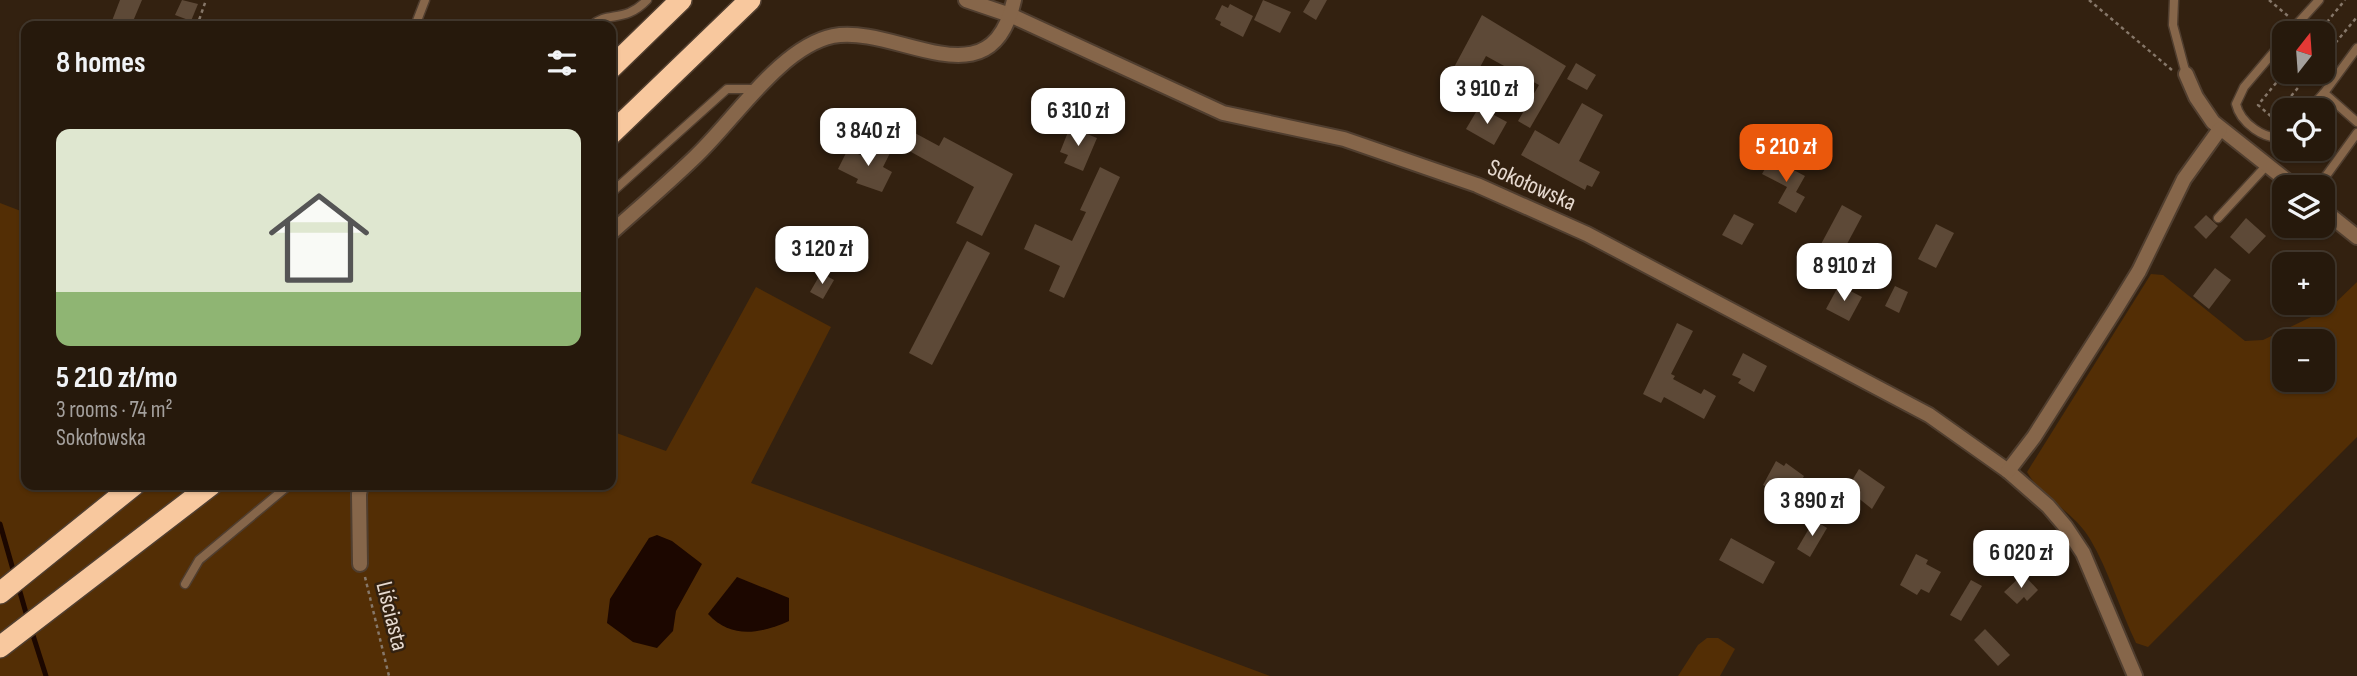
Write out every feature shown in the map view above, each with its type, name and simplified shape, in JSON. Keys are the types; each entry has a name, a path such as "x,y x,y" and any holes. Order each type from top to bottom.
{"highway":[{"path":"616,63 681,0"},
{"path":"616,129 750,0"},
{"path":"0,593 128,490"},
{"path":"0,647 205,490"}],"street":[{"name":"Sokołowska","path":"966,0 1010,15 1223,113 1375,148 1477,185 1587,234 1902,400 2008,471 2048,506 2075,540 2135,676"},
{"path":"616,229 696,157 786,62 810,44 835,36 858,37 956,56 980,52 997,41 1014,0"},
{"path":"2186,74 2204,112 2220,129 2280,175"},
{"path":"2008,471 2034,438 2133,281 2184,179 2220,129"},
{"path":"2335,219 2357,237"},
{"path":"360,490 360,564"}],"lane":[{"path":"417,21 425,0"},
{"path":"599,21 637,11 647,0"},
{"path":"2174,0 2173,25 2186,74"},
{"path":"2300,21 2319,0"},
{"path":"2320,98 2357,48"},
{"path":"2272,54 2244,86 2236,104 2242,118 2260,132 2272,136"},
{"path":"616,189 727,89 760,89"},
{"path":"2324,93 2357,121"},
{"path":"2327,175 2357,132"},
{"path":"2218,218 2267,165"},
{"path":"186,584 199,560 283,490"}],"path":[{"path":"199,21 206,0"},
{"path":"2089,0 2175,72 2186,74"},
{"path":"2328,21 2345,0"},
{"path":"2335,43 2357,17"},
{"path":"2275,84 2258,105 2273,118 2301,84"},
{"name":"Liściasta","path":"360,564 372,596 389,676"}],"shaded area":[{"path":"0,203 21,211 21,490 616,490 616,433 666,451 756,287 831,327 751,483 1270,676 0,676"},
{"path":"2151,274 2163,275 2245,341 2263,340 2272,336 2272,392 2335,392 2335,329 2286,329 2315,315 2335,315 2335,303 2357,282 2357,437 2148,647 2136,643 2090,539 2076,521 2033,481 2027,472"},
{"path":"657,535 672,541 702,564 676,611 673,631 657,648 633,642 607,623 610,599 649,538"},
{"path":"737,577 789,598 789,621 767,629 746,632 736,631 717,622 708,614"},
{"path":"1707,638 1718,638 1735,649 1720,676 1678,676 1698,645"}],"building":[{"path":"120,0 142,0 133,21 112,21"},
{"path":"182,0 198,4 191,21 175,15"},
{"path":"1263,0 1291,12 1280,33 1254,20"},
{"path":"1310,0 1327,0 1316,20 1303,12"},
{"path":"1230,4 1253,16 1243,37 1220,25 1221,22 1215,19 1222,5 1228,8"},
{"path":"1482,15 1566,66 1530,128 1518,121 1539,85 1486,56 1471,84 1451,73"},
{"path":"1576,63 1596,75 1587,90 1567,79"},
{"path":"1582,103 1603,115 1579,161 1600,172 1592,187 1587,185 1585,190 1521,155 1535,130 1559,144"},
{"path":"1479,107 1507,122 1494,145 1466,129"},
{"path":"1070,127 1097,138 1083,171 1064,163 1068,155 1060,152"},
{"path":"913,132 939,146 944,137 1013,174 982,236 956,223 974,187 904,148"},
{"path":"875,145 890,153 883,167 892,172 882,192 856,183 858,179 838,169 848,149 868,159"},
{"path":"1771,158 1805,176 1796,192 1805,197 1796,213 1778,203 1787,187 1762,174"},
{"path":"1100,167 1120,177 1064,298 1049,291 1060,266 1024,249 1035,224 1072,241 1086,212 1080,210"},
{"path":"1842,205 1862,216 1825,285 1805,274"},
{"path":"1734,214 1754,224 1742,245 1722,235"},
{"path":"2206,215 2218,226 2206,239 2194,227"},
{"path":"2246,218 2266,236 2249,254 2230,237"},
{"path":"1936,224 1954,233 1936,268 1918,259"},
{"path":"967,241 990,253 932,365 909,353"},
{"path":"2215,268 2231,280 2209,309 2193,296"},
{"path":"821,273 834,280 823,299 810,292"},
{"path":"1839,285 1862,297 1849,321 1826,309"},
{"path":"1895,286 1908,292 1899,313 1885,306"},
{"path":"1677,323 1693,331 1671,374 1675,376 1673,379 1701,394 1704,389 1716,396 1704,419 1664,397 1661,403 1643,394"},
{"path":"1743,353 1767,366 1754,392 1738,383 1741,379 1732,375"},
{"path":"1776,461 1784,466 1786,463 1804,476 1791,500 1763,485"},
{"path":"1859,469 1885,487 1872,509 1847,489"},
{"path":"1814,520 1827,528 1810,557 1797,549"},
{"path":"1731,538 1775,562 1763,584 1719,560"},
{"path":"1916,554 1928,560 1926,564 1941,572 1929,593 1921,589 1917,595 1900,585"},
{"path":"2023,574 2038,590 2027,601 2024,597 2017,604 2004,592"},
{"path":"1971,580 1982,586 1961,621 1950,615"},
{"path":"1985,629 2010,655 1998,666 1974,640"}],"waterway":[{"path":"0,524 14,573"},
{"path":"18,585 28,620"},
{"path":"31,629 46,676"}]}
